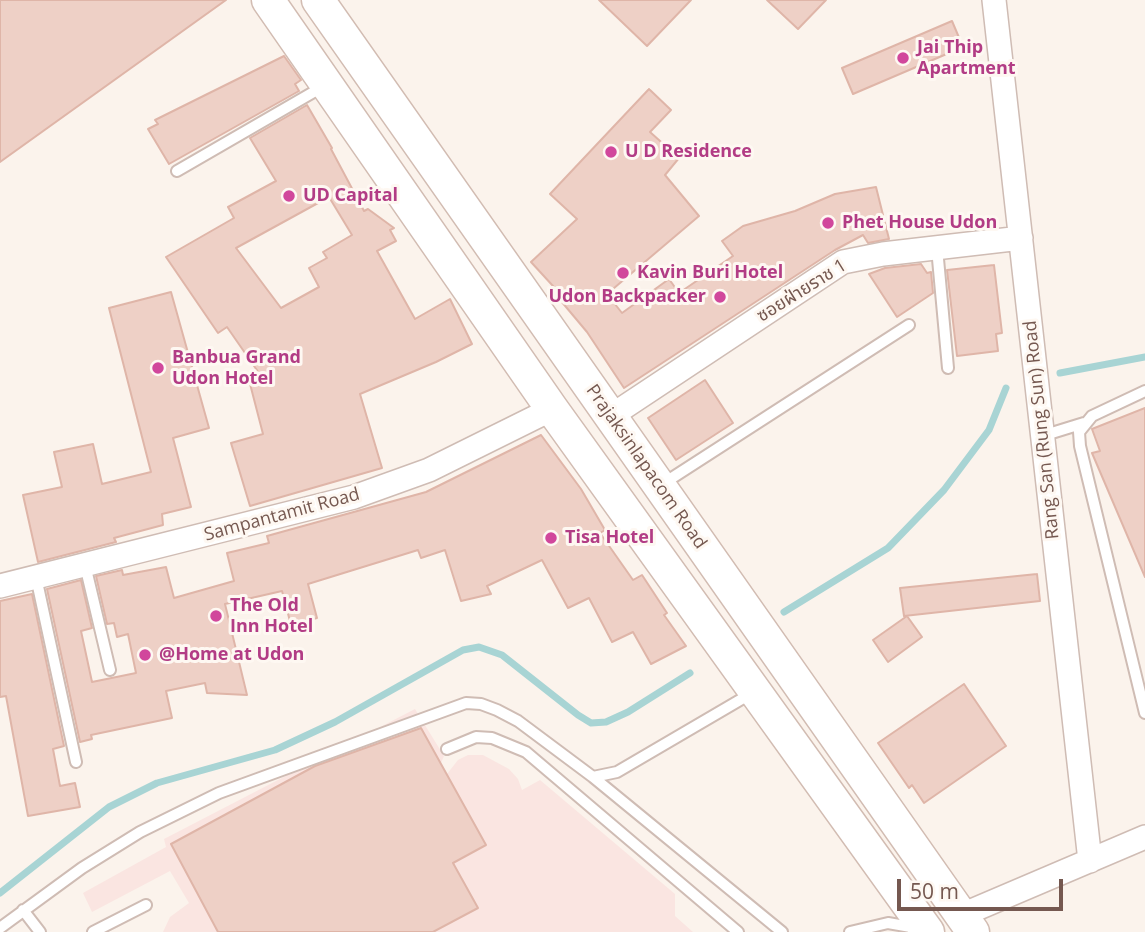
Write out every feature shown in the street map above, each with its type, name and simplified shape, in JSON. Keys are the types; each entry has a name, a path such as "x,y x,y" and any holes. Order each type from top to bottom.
{"street":[{"name":"Rang San (Rung Sun) Road","path":"995,0 1090,861"},
{"path":"319,1 276,12 552,409 926,931 967,924 1090,861 1145,837"},
{"name":"Prajaksinlapacom Road","path":"319,1 967,924"},
{"path":"327,85 362,63"},
{"name":"ซอยฝ่ายราช 1","path":"611,416 842,262 1021,239"},
{"path":"552,409 588,383"},
{"name":"Sampantamit Road","path":"0,586 354,497 429,470 552,409"},
{"path":"754,692 789,670"}],"lane":[{"path":"177,171 327,85"},
{"path":"937,248 948,368"},
{"path":"660,486 909,325"},
{"path":"1145,391 1092,416 1079,432 1080,446 1145,711"},
{"path":"1042,436 1084,423"},
{"path":"85,565 110,670"},
{"path":"36,576 76,762"},
{"path":"593,777 617,772 754,692"},
{"path":"0,928 82,868 140,832 219,793 466,703 481,704 518,721 593,777 782,932"},
{"path":"447,749 460,741 476,737 492,738 526,752 738,932"},
{"path":"93,932 146,905"},
{"path":"23,910 40,932"},
{"path":"850,932 888,923 926,931"}],"shaded area":[{"path":"415,709 444,756 440,765 447,774 458,760 468,755 483,755 509,769 518,779 522,790 540,780 675,894 675,916 693,932 163,932 170,917 189,903 170,871 92,912 83,893 166,847 164,839"}],"building":[{"path":"0,0 226,0 0,162"},
{"path":"599,0 691,0 647,46"},
{"path":"767,0 826,0 798,29"},
{"name":"Jai Thip Apartment","path":"952,21 963,47 853,94 842,68"},
{"path":"284,56 301,80 295,84 299,91 169,164 148,129 158,124 155,120"},
{"path":"649,89 671,110 650,132 679,158 665,175 699,216 607,294 622,313 669,279 679,293 733,256 722,241 743,226 795,211 835,194 876,187 889,239 868,243 863,235 835,250 624,388 587,332 561,301 564,298 531,262 577,219 550,194"},
{"path":"307,105 364,211 368,209 394,228 390,230 396,241 377,251 415,319 450,299 472,344 360,394 382,468 250,506 231,443 263,434 249,380 261,376 227,327 218,333 166,257 234,218 228,207 276,181 250,138","holes":["329,197 352,235 323,252 327,258 309,268 319,287 281,308 236,248"]},
{"path":"921,264 927,273 931,272 933,293 897,317 869,274 885,268"},
{"path":"994,265 1002,333 996,334 998,351 957,356 947,270"},
{"path":"171,292 209,428 173,438 191,507 162,514 163,525 114,538 116,542 38,562 23,495 62,487 54,452 93,444 102,484 151,472 109,308"},
{"path":"705,380 733,423 676,460 648,418"},
{"path":"1145,408 1145,577 1092,453 1100,451 1092,429"},
{"path":"541,435 581,489 605,530 600,533 633,580 642,575 667,613 664,615 686,646 651,664 633,632 612,642 589,598 568,608 542,560 487,586 491,594 461,601 445,550 421,558 418,550 308,584 317,618 291,625 282,591 225,604 247,695 207,693 205,683 166,691 172,718 91,735 92,739 80,742 47,589 81,580 92,628 81,631 92,682 136,673 128,634 117,637 114,623 107,624 96,576 122,570 123,575 166,567 174,598 234,581 227,553 269,543 267,536 426,492"},
{"path":"1037,574 1040,601 904,616 900,588"},
{"path":"32,594 64,746 53,749 60,786 75,783 80,807 28,816 6,696 0,697 0,601"},
{"path":"907,616 922,637 888,662 873,640"},
{"path":"964,684 1006,746 924,803 912,785 909,788 878,743"},
{"path":"421,728 486,845 453,863 478,908 433,932 218,932 171,844 315,766"}],"waterway":[{"path":"1060,373 1145,357"},
{"path":"784,612 888,548 944,490 989,430 1006,388"},
{"path":"0,893 109,807 157,783 275,750 335,722 463,650 479,647 502,655 591,723 606,722 628,712 690,673"}],"place":[{"name":"Jai Thip Apartment","path":"903,58"},
{"name":"U D Residence","path":"611,152"},
{"name":"UD Capital","path":"289,196"},
{"name":"Phet House Udon","path":"828,223"},
{"name":"Kavin Buri Hotel","path":"623,273"},
{"name":"Udon Backpacker","path":"720,297"},
{"name":"Banbua Grand Udon Hotel","path":"158,368"},
{"name":"Tisa Hotel","path":"551,538"},
{"name":"The Old Inn Hotel","path":"216,616"},
{"name":"@Home at Udon","path":"145,655"}]}
